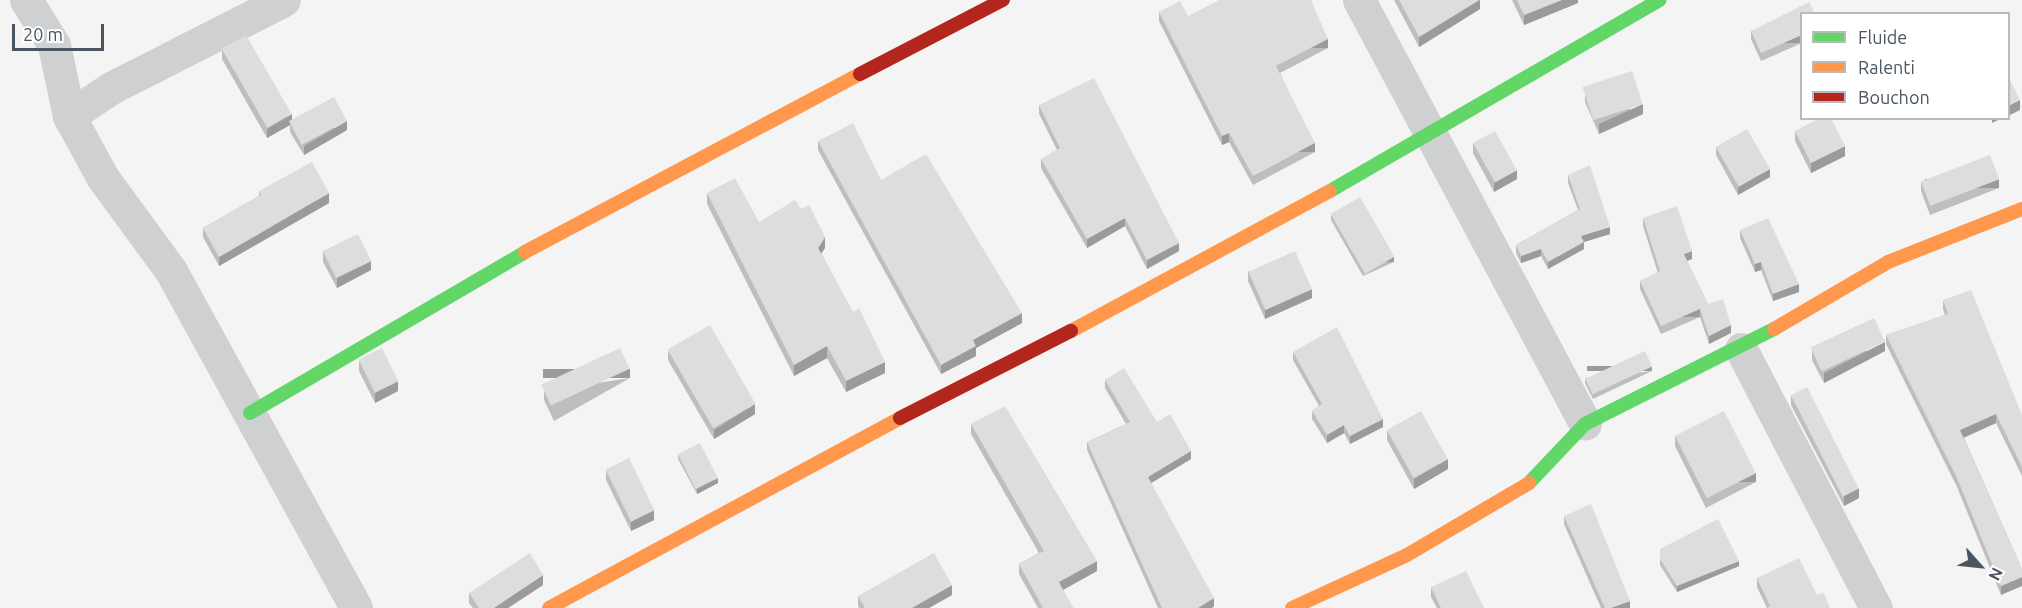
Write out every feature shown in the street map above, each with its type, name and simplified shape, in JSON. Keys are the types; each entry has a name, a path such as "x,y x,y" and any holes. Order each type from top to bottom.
{"street":[{"path":"26,0 54,45 69,116 103,178 171,271 356,608"},
{"path":"69,116 285,0"},
{"path":"250,413 597,210 1003,0"},
{"path":"1359,0 1585,424"},
{"path":"549,608 916,409 1056,340 1431,134 1660,0"},
{"path":"1292,608 1407,555 1529,483 1585,424 1742,349 1888,262 2022,209"},
{"path":"1742,349 1876,608"}],"building":[{"path":"1219,0 1311,0 1328,39 1276,66 1315,143 1253,176 1229,133 1222,136 1159,12 1180,1 1188,16"},
{"path":"1399,0 1479,0 1419,37"},
{"path":"1517,0 1562,0 1524,15"},
{"path":"1809,2 1814,12 1800,12 1800,36 1761,53 1751,31"},
{"path":"246,35 292,114 267,128 222,49"},
{"path":"1632,71 1643,104 1593,120 1583,87"},
{"path":"1094,78 1179,243 1147,260 1125,218 1087,239 1041,159 1060,148 1039,105"},
{"path":"2010,80 2020,100 2010,105"},
{"path":"334,97 347,121 302,145 289,121"},
{"path":"1816,120 1832,120 1845,146 1811,163 1795,131"},
{"path":"853,123 881,180 926,154 1022,313 973,340 976,346 941,365 818,141"},
{"path":"1747,129 1770,169 1739,187 1716,147"},
{"path":"1495,131 1517,170 1495,182 1473,143"},
{"path":"1990,155 1999,179 1930,206 1921,182"},
{"path":"312,162 329,193 219,257 203,228 261,195 259,191"},
{"path":"1590,165 1610,227 1581,236 1584,242 1548,262 1541,249 1521,256 1516,245 1580,209 1568,175"},
{"path":"735,178 759,222 795,200 801,209 809,205 825,237 818,248 853,312 859,308 885,362 846,381 827,346 794,365 707,193"},
{"path":"1360,197 1394,257 1365,274 1331,214"},
{"path":"1677,206 1692,251 1684,254 1708,304 1723,299 1731,325 1709,336 1700,309 1661,326 1640,281 1660,271 1643,218"},
{"path":"1768,218 1799,284 1773,294 1761,262 1755,264 1740,230"},
{"path":"358,234 371,261 336,278 323,251"},
{"path":"1295,251 1312,289 1265,310 1248,272"},
{"path":"1971,290 2022,415 2022,467 1996,414 1960,430 2022,569 2022,577 2001,586 1957,478 1886,335 1948,314 1943,300"},
{"path":"1874,318 1885,342 1822,371 1811,348"},
{"path":"710,325 756,404 713,428 668,350"},
{"path":"1337,327 1383,419 1350,436 1344,425 1327,435 1312,411 1322,404 1293,352"},
{"path":"382,348 398,381 375,393 359,359"},
{"path":"620,348 630,369 551,406 541,385"},
{"path":"1645,351 1652,366 1592,394 1585,379"},
{"path":"1124,368 1157,422 1170,414 1191,451 1148,477 1214,598 1198,608 1162,608 1087,442 1130,422 1105,380"},
{"path":"1807,387 1859,489 1843,497 1791,395"},
{"path":"1005,406 1097,561 1059,582 1073,608 1043,608 1019,564 1044,551 971,424"},
{"path":"1421,411 1448,459 1414,478 1387,430"},
{"path":"1724,411 1756,473 1707,498 1675,436"},
{"path":"700,443 718,478 695,489 678,454"},
{"path":"629,458 654,510 631,522 606,469"},
{"path":"1591,504 1630,601 1611,608 1605,608 1564,516"},
{"path":"1718,519 1739,561 1677,586 1660,559 1660,549"},
{"path":"530,553 543,575 494,608 479,608 469,593"},
{"path":"934,553 952,585 912,608 865,608 858,596"},
{"path":"1799,558 1817,595 1824,593 1830,608 1767,608 1770,606 1757,578"},
{"path":"1466,571 1484,608 1441,608 1431,587"}],"traffic: fast":[{"path":"1330,191 1660,0"},
{"path":"250,413 525,252"},
{"path":"1529,483 1585,424 1774,329"}],"traffic: slow":[{"path":"525,252 860,74"},
{"path":"1071,331 1330,191"},
{"path":"1774,329 1888,262 2022,209"},
{"path":"549,608 900,418"},
{"path":"1292,608 1407,555 1529,483"}],"traffic: jam":[{"path":"860,74 1003,0"},
{"path":"900,418 1071,331"}]}
